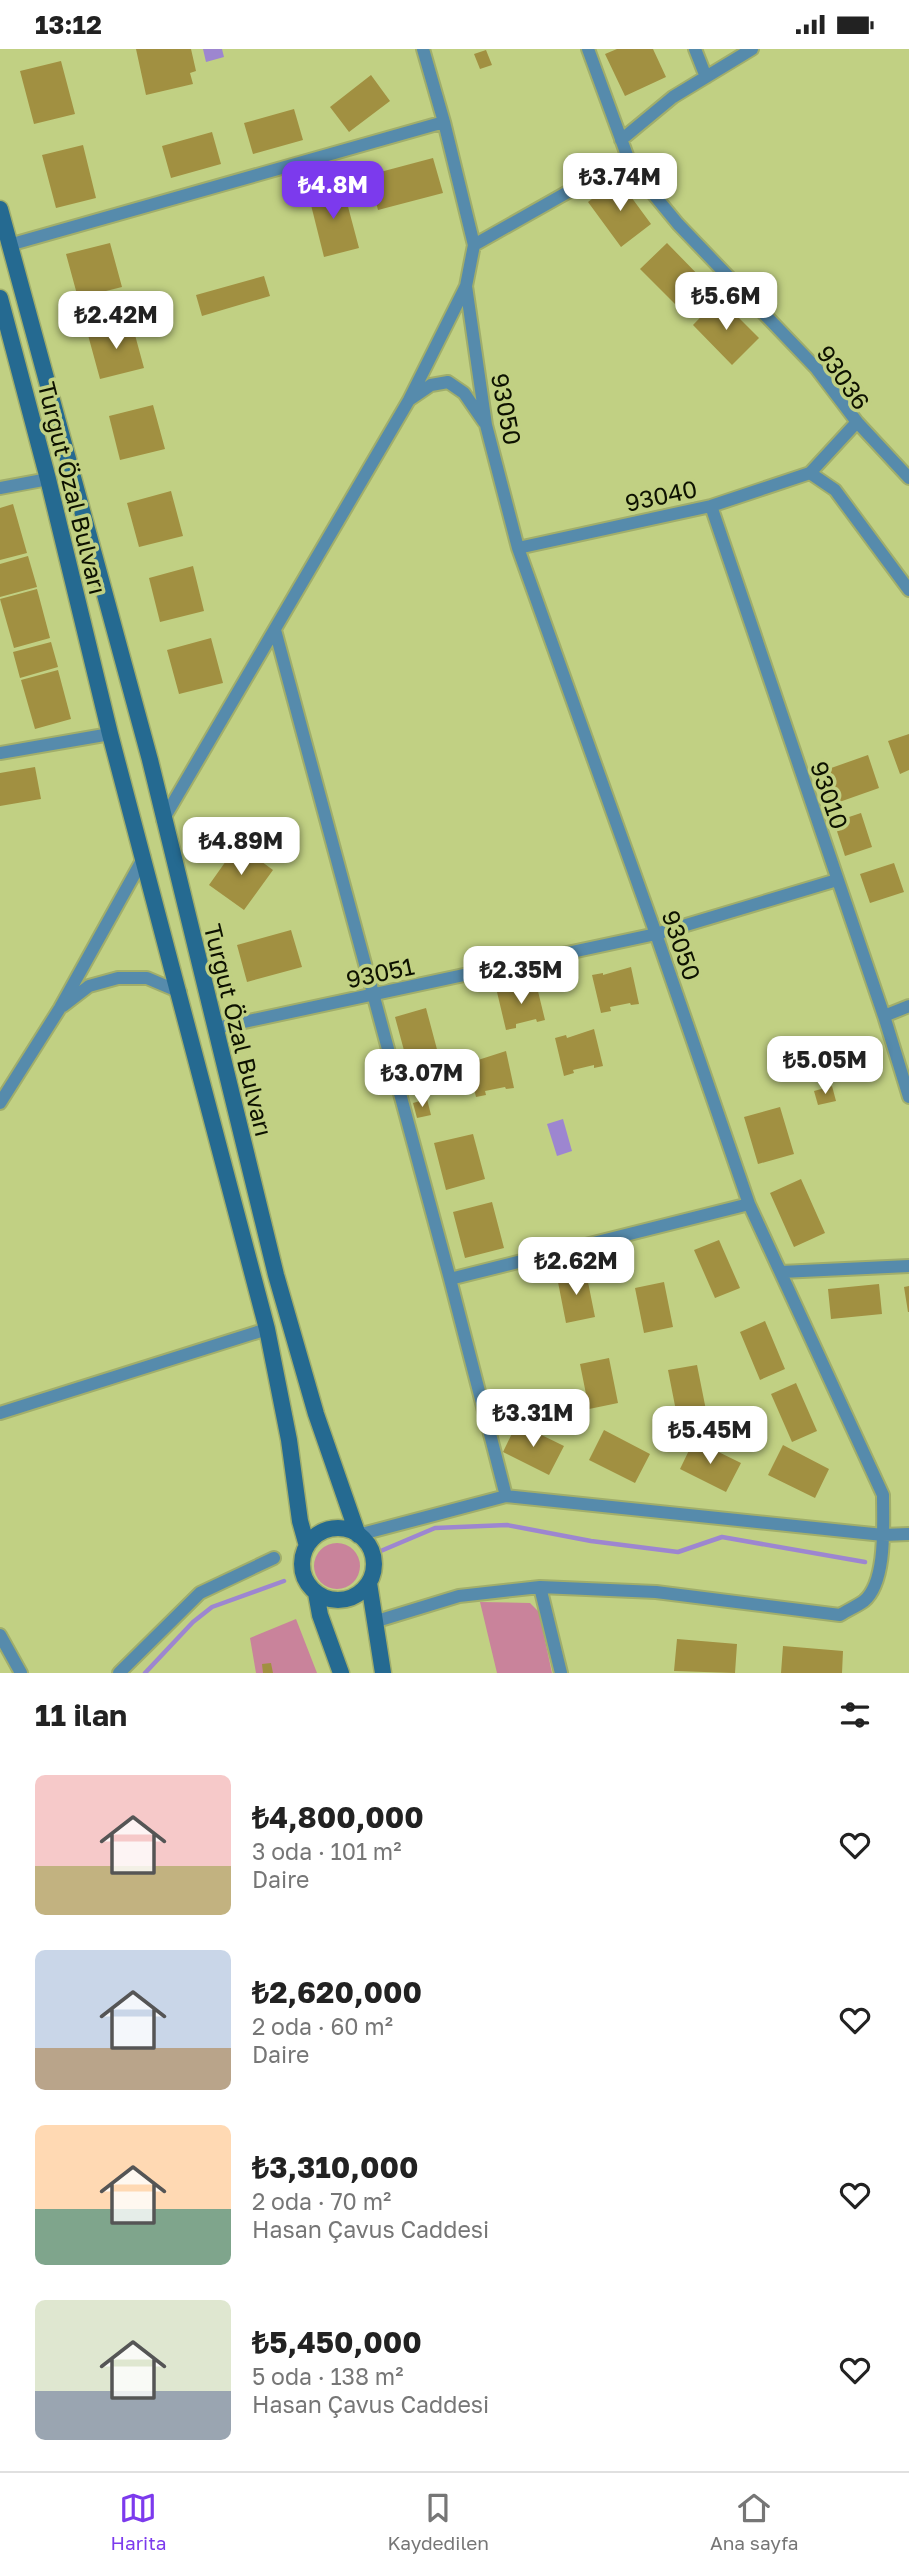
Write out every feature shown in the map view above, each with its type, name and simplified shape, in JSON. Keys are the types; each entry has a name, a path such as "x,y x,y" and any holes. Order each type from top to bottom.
{"main road":[{"name":"Turgut Özal Bulvarı","path":"0,209 150,760 276,1275 316,1414 358,1535 372,1551 373,1573 369,1583 383,1673"},
{"name":"Turgut Özal Bulvarı","path":"0,298 5,338 48,479 110,734 267,1329 289,1440 300,1521 307,1546 303,1556 304,1576 316,1593 320,1615 341,1673"},
{"path":"307,1546 314,1537 336,1528 348,1529 358,1535"},
{"path":"316,1593 339,1600 351,1598 369,1583"}],"street":[{"path":"163,820 409,400 466,286 474,245 423,49"},
{"name":"93036","path":"588,49 628,158 641,179 678,224 816,368 857,422 810,473"},
{"path":"695,49 706,77"},
{"path":"621,140 673,97 752,49"},
{"path":"9,245 444,123"},
{"path":"474,245 628,158"},
{"name":"93050","path":"466,286 486,425 518,548 749,1204 883,1495 880,1572 866,1600 840,1615 656,1592 540,1587"},
{"path":"409,400 431,385 448,382 464,393 486,425"},
{"path":"857,422 909,478"},
{"path":"810,473 835,490 909,590"},
{"name":"93040","path":"518,548 711,506 810,473"},
{"path":"0,488 48,479"},
{"name":"93010","path":"711,506 909,1097"},
{"path":"275,630 506,1496"},
{"path":"0,753 110,734"},
{"path":"0,1103 60,1008 144,856"},
{"name":"93051","path":"216,1028 656,934 837,880"},
{"path":"60,1008 89,986 118,978 147,978 180,992"},
{"path":"884,1016 909,1006"},
{"path":"450,1279 749,1204"},
{"path":"781,1272 909,1266"},
{"path":"0,1413 267,1329"},
{"path":"358,1535 506,1496 883,1535 909,1534"},
{"path":"119,1673 200,1593 274,1558"},
{"path":"377,1622 459,1596 540,1587 561,1673"},
{"path":"0,1635 21,1673"}],"shaded area":[{"path":"203,49 222,49 224,57 206,62"},
{"path":"563,1119 572,1151 557,1156 547,1124"},
{"path":"337,1543 353,1550 360,1566 353,1582 337,1589 321,1582 314,1566 321,1550"},
{"path":"480,1602 530,1603 539,1612 552,1673 497,1673"},
{"path":"296,1619 317,1673 256,1673 250,1638"}],"building":[{"path":"136,49 191,49 196,71 190,73 193,84 146,95"},
{"path":"617,49 653,49 666,77 625,96 605,54"},
{"path":"486,50 492,65 480,69 474,54"},
{"path":"61,61 75,114 34,124 20,71"},
{"path":"371,75 390,101 349,132 330,107"},
{"path":"294,109 303,140 253,154 244,123"},
{"path":"212,132 221,164 171,178 162,146"},
{"path":"83,145 96,198 56,208 42,155"},
{"path":"433,158 443,193 378,210 369,175"},
{"path":"618,179 651,224 621,247 588,202"},
{"path":"342,184 359,248 324,257 308,193"},
{"path":"110,243 122,287 78,298 66,254"},
{"path":"667,243 706,283 680,309 640,269"},
{"path":"264,276 270,296 202,316 196,295"},
{"path":"719,298 759,338 732,365 693,325"},
{"path":"132,324 144,368 100,379 88,335"},
{"path":"153,405 165,449 120,460 109,416"},
{"path":"171,491 183,536 139,547 127,503"},
{"path":"13,504 27,553 0,560 0,508"},
{"path":"28,556 37,587 0,597 0,564"},
{"path":"193,566 204,611 160,622 149,578"},
{"path":"37,589 50,638 14,648 0,599"},
{"path":"211,638 223,683 179,694 167,650"},
{"path":"51,642 58,667 20,678 13,652"},
{"path":"58,670 71,719 35,729 21,680"},
{"path":"909,734 909,770 900,774 888,741"},
{"path":"868,755 879,788 828,806 817,773"},
{"path":"35,767 41,799 0,806 0,773"},
{"path":"861,813 872,847 845,856 834,822"},
{"path":"238,844 273,870 244,910 209,885"},
{"path":"894,863 904,892 870,903 860,874"},
{"path":"291,930 302,967 247,982 237,945"},
{"path":"631,967 639,1004 610,1007 611,1011 601,1013 592,975 603,975"},
{"path":"536,983 545,1020 537,1022 536,1019 516,1024 516,1028 506,1030 497,992 509,989 509,992"},
{"path":"426,1008 447,1087 416,1095 395,1017"},
{"path":"594,1029 603,1066 594,1068 594,1065 573,1070 574,1073 564,1076 555,1038 566,1035 567,1038"},
{"path":"506,1051 514,1088 485,1091 486,1095 476,1097 467,1059 478,1057 478,1060"},
{"path":"832,1086 836,1101 818,1105 814,1091"},
{"path":"427,1099 431,1115 417,1118 413,1103"},
{"path":"780,1107 794,1154 758,1164 744,1117"},
{"path":"473,1134 485,1179 446,1190 434,1143"},
{"path":"801,1179 825,1233 794,1247 770,1193"},
{"path":"492,1202 504,1248 465,1258 453,1212"},
{"path":"719,1240 740,1288 715,1298 694,1250"},
{"path":"586,1272 595,1317 566,1323 557,1277"},
{"path":"664,1282 673,1327 644,1333 635,1288"},
{"path":"879,1284 882,1314 831,1319 828,1289"},
{"path":"909,1286 909,1312 908,1312 904,1287"},
{"path":"765,1321 785,1369 760,1380 740,1332"},
{"path":"609,1358 618,1403 589,1409 580,1364"},
{"path":"697,1365 706,1410 677,1416 668,1370"},
{"path":"796,1383 817,1431 792,1442 771,1394"},
{"path":"517,1423 564,1446 549,1475 503,1452"},
{"path":"604,1430 650,1454 635,1483 589,1460"},
{"path":"694,1440 741,1463 726,1492 680,1469"},
{"path":"783,1445 829,1469 815,1498 768,1475"},
{"path":"677,1639 737,1644 735,1673 674,1671"},
{"path":"783,1646 843,1651 842,1673 781,1673"},
{"path":"271,1663 273,1673 263,1673 262,1664"}],"waterway":[{"path":"376,1553 435,1528 507,1525 591,1541 678,1552 722,1537 865,1562"},
{"path":"145,1673 193,1622 212,1607 284,1581"}]}
